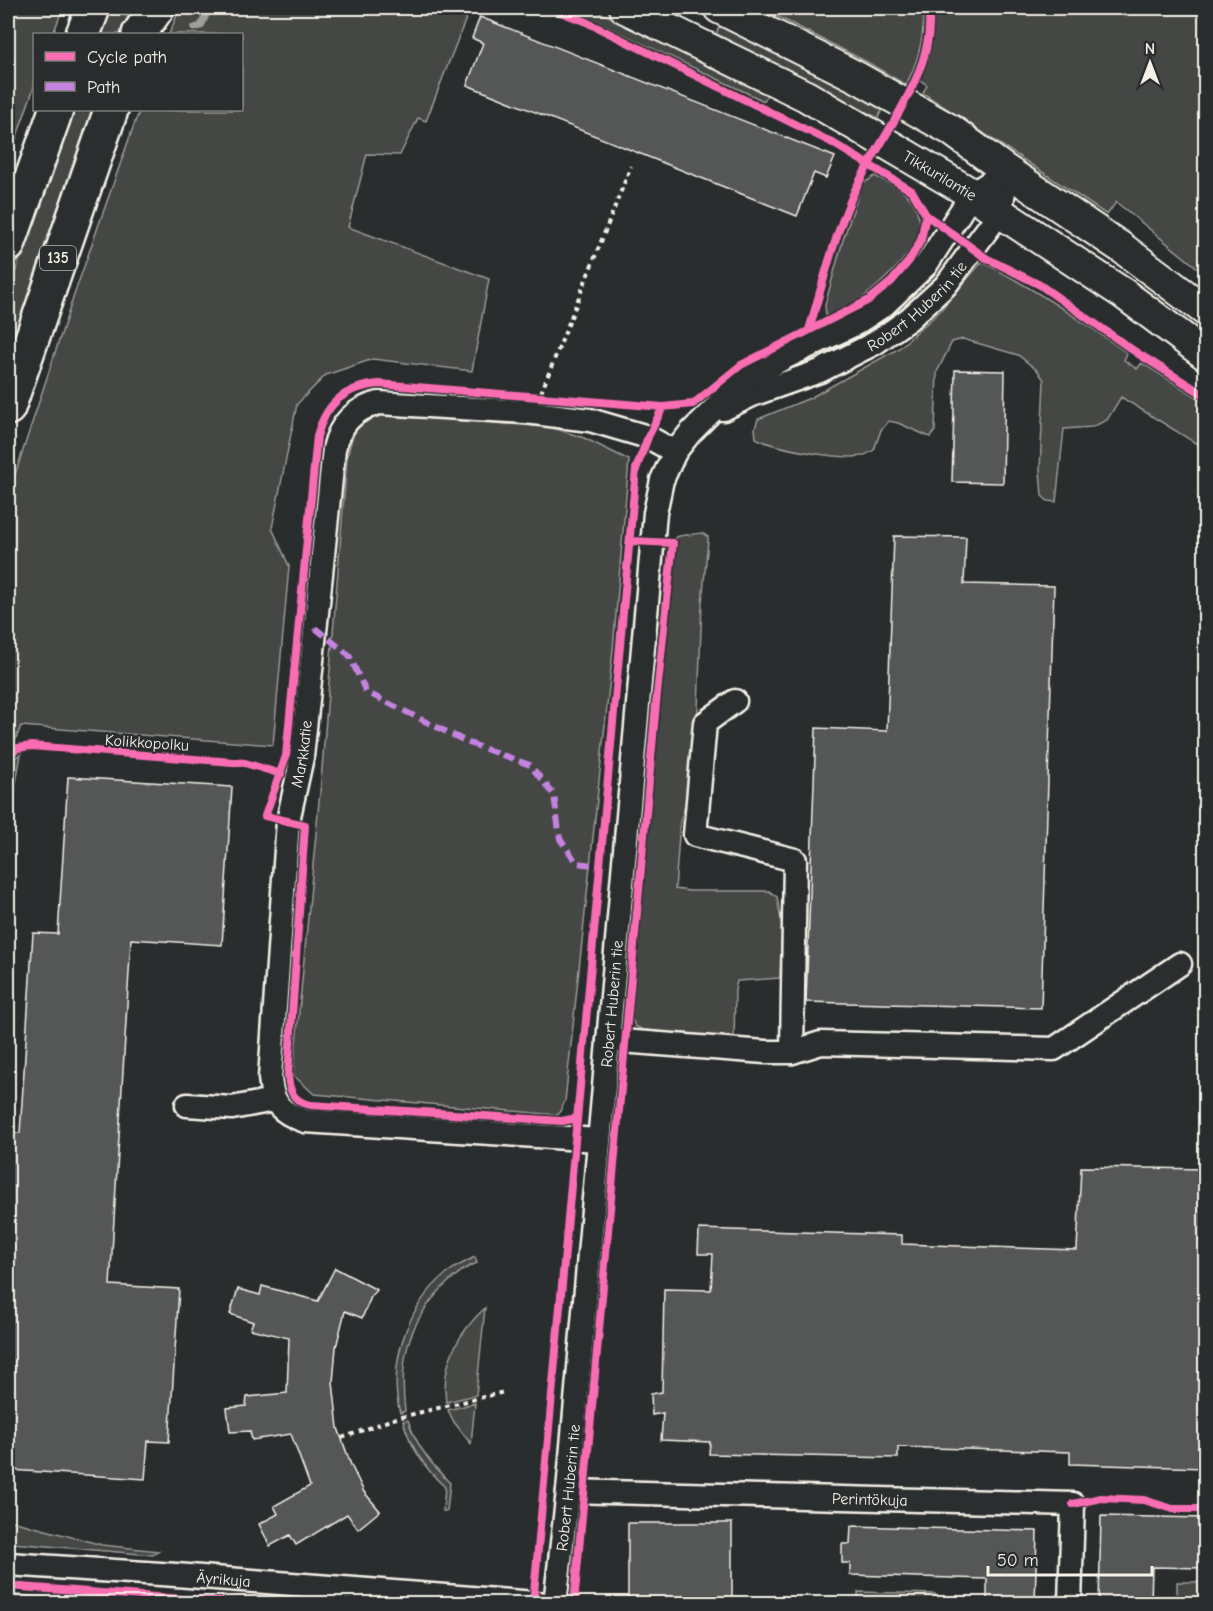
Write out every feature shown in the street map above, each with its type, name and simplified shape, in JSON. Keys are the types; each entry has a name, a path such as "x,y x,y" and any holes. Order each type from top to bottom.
{"highway":[{"path":"83,33 93,8"},
{"path":"139,33 147,8"},
{"path":"140,33 157,8"},
{"path":"8,245 56,111"},
{"name":"135","path":"8,408 111,111"}],"main road":[{"name":"Tikkurilantie","path":"625,8 806,96 1001,211 1124,294 1206,355"},
{"path":"719,8 855,76 951,130 1007,171 1122,248 1206,311"}],"street":[{"name":"Robert Huberin tie","path":"555,1604 568,1491 655,513 662,480 675,452 705,417 740,383 870,315 897,295 926,265 972,194 1007,171"},
{"name":"Robert Huberin tie","path":"705,417 752,395 820,371 884,337 909,319 946,285 1001,211 1007,171"},
{"name":"Markkatie","path":"274,1100 270,1078 288,822 302,756 334,449 343,426 357,411 379,403 515,412 590,420 648,437 675,452"},
{"path":"735,701 705,723 694,835 795,860 792,1052"},
{"path":"608,1040 765,1052 792,1052 821,1043 1054,1049 1180,964"},
{"path":"187,1105 232,1108 274,1100 291,1116 305,1120 598,1140"},
{"name":"Perintökuja","path":"568,1491 1073,1504 1070,1604"},
{"name":"Äyrikuja","path":"8,1564 547,1604"}],"path":[{"path":"551,398 536,396 631,166"},
{"path":"342,1438 393,1419 504,1392"}],"shaded area":[{"path":"8,8 63,8 53,33 33,33 33,90 8,162"},
{"path":"108,8 131,8 121,33 98,33"},
{"path":"180,8 470,8 426,121 418,118 400,155 367,154 348,227 489,279 472,371 373,359 326,375 297,404 272,528 289,566 273,745 21,726 15,741 8,744 8,496 74,295 135,122 140,111 243,111 243,33 169,33"},
{"path":"567,8 589,8 649,33 768,92 764,101"},
{"path":"761,8 923,8 920,48 906,85 865,61"},
{"path":"933,8 1205,8 1205,274 1116,202 1107,215 923,93 927,85 920,80 932,45"},
{"path":"722,20 884,106 878,118 716,34"},
{"path":"71,111 94,111 55,216 8,359 8,293"},
{"path":"875,176 909,197 916,208 920,224 919,232 905,256 880,283 851,305 826,316 825,305 862,184"},
{"path":"982,262 1038,293 1092,328 1127,353 1124,360 1137,369 1142,363 1205,402 1205,449 1121,397 1107,420 1092,427 1064,429 1056,502 1048,501 1042,496 1040,470 1044,380 1038,371 1018,355 963,339 952,342 937,372 935,431 930,437 889,421 881,430 874,450 863,456 851,457 792,449 756,438 755,428 758,419 810,398 898,349 939,312"},
{"path":"383,415 550,427 584,438 629,460 613,649 565,1101 558,1115 314,1094 293,1075 321,781 347,459 351,441 361,425"},
{"path":"702,533 708,537 708,540 702,603 696,760 694,780 680,822 675,889 769,891 777,897 782,926 780,978 737,981 734,1040 643,1030 635,1026 632,1019 675,538"},
{"path":"21,754 8,829 9,765"},
{"path":"475,1257 477,1263 458,1273 443,1287 421,1315 414,1329 408,1344 403,1376 405,1411 400,1413 397,1373 405,1333 414,1314 438,1281 454,1268"},
{"path":"485,1308 476,1395 446,1402 446,1375 454,1350 467,1328"},
{"path":"475,1403 471,1444 448,1410"},
{"path":"408,1420 425,1454 450,1483 447,1511 443,1511 445,1487 414,1449 403,1421"},
{"path":"8,1520 102,1545 159,1551 153,1555 12,1543 8,1542"},
{"path":"1177,1582 1198,1582 1198,1603 1183,1603 1177,1594"},
{"path":"858,1592 935,1594 935,1603 858,1603"},
{"path":"8,1594 110,1603 8,1603"}],"building":[{"path":"480,17 835,157 826,178 814,173 797,216 467,85 483,43 472,38"},
{"path":"955,370 1005,371 1003,483 952,482"},
{"path":"894,536 966,537 964,584 1054,586 1041,1008 806,1002 816,728 887,731"},
{"path":"68,777 232,787 222,945 131,939 110,1285 179,1289 169,1442 148,1441 145,1479 11,1470 13,1432 8,1432 8,1336 11,1278 8,1278 8,1132 20,1133 33,933 58,934"},
{"path":"1081,1167 1206,1169 1206,1468 1070,1464 1070,1452 898,1447 898,1458 709,1454 710,1442 661,1440 663,1413 652,1415 651,1394 662,1392 664,1289 711,1290 713,1254 698,1254 699,1229 902,1235 902,1244 1077,1250"},
{"path":"335,1268 377,1290 371,1297 362,1318 345,1311 336,1347 333,1382 338,1428 351,1465 364,1492 380,1511 358,1529 347,1514 296,1545 290,1535 270,1546 259,1524 278,1514 274,1506 310,1486 291,1434 252,1440 250,1431 230,1432 227,1408 246,1406 247,1397 287,1393 289,1338 250,1329 253,1322 230,1314 238,1289 260,1295 262,1286 318,1301"},
{"path":"1101,1516 1206,1518 1206,1568 1152,1567 1151,1604 1099,1604"},
{"path":"628,1523 732,1523 732,1604 628,1604"},
{"path":"851,1526 1037,1531 1035,1604 987,1604 987,1579 850,1575 850,1563 842,1563 842,1544 850,1544"}],"waterway":[{"path":"194,28 201,26 209,8"}],"marked path":[{"path":"315,628 349,655 366,692 469,743 530,765 554,795 560,839 577,863 600,866"}],"cycle path":[{"path":"550,8 584,21 831,142 912,191 926,215 986,258 1040,285 1137,353 1206,396"},
{"path":"809,330 833,247 851,199 915,82 924,57 929,32 928,8"},
{"path":"533,1604 636,469 663,407 693,404 741,365 869,300 891,282 909,261 921,240 926,215"},
{"path":"577,1118 562,1121 311,1105 297,1099 291,1091 288,1075 305,825 265,816 286,756 317,436 332,406 347,393 379,384 663,407"},
{"path":"574,1604 656,704 673,543 631,541"},
{"name":"Kolikkopolku","path":"8,754 18,748 31,746 245,763 281,774"},
{"path":"1073,1504 1101,1498 1144,1500 1173,1509 1206,1509"},
{"path":"8,1586 249,1604"}]}
